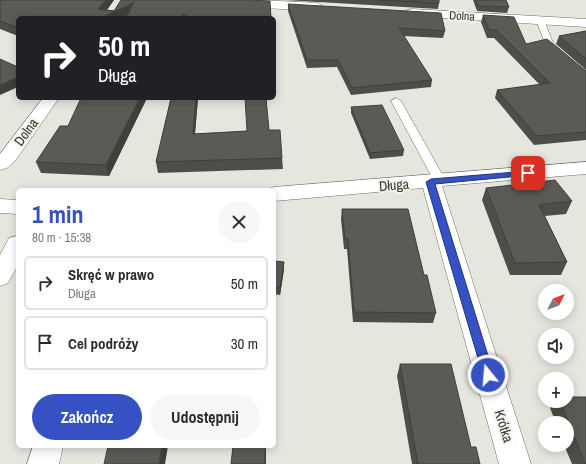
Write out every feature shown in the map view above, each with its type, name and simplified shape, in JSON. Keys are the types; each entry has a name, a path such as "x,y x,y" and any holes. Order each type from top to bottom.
{"street":[{"path":"194,0 330,8"},
{"name":"Dolna","path":"400,12 586,23"},
{"name":"Dolna","path":"0,164 8,157 50,100"},
{"name":"Długa","path":"276,194 586,168"},
{"name":"Krótka","path":"435,181 515,464"},
{"path":"0,206 16,207"},
{"path":"0,277 12,241"},
{"path":"42,464 47,448"}],"lane":[{"path":"540,20 549,44 586,77"},
{"path":"396,101 435,181"}],"building":[{"path":"0,0 106,0 98,9 114,11 121,0 270,1 271,16 188,16 183,14 182,16 127,16 134,2 105,16 16,16 16,27 0,21"},
{"path":"378,0 439,0 439,3"},
{"path":"476,0 506,0 509,7 478,6"},
{"path":"288,4 441,13 445,31 399,28 432,80 352,88 338,60 307,60"},
{"path":"483,15 514,17 526,44 547,39 586,71 586,132 537,136 497,90 550,83 496,30 489,30"},
{"path":"586,31 586,59 559,36"},
{"path":"0,59 16,66 16,78 0,85"},
{"path":"80,100 139,100 106,165 36,162 60,126 68,126"},
{"path":"171,100 196,100 193,134 247,131 245,100 266,100 269,130 280,130 282,158 156,162"},
{"path":"382,105 404,150 370,153 351,107"},
{"path":"555,180 572,201 539,205 567,262 515,263 486,188"},
{"path":"342,209 408,209 424,275 427,275 436,313 354,312 348,239 345,239"},
{"path":"276,261 284,262 280,288 276,287"},
{"path":"400,364 451,364 471,447 476,447 480,464 418,464"},
{"path":"574,397 586,397 586,464 574,436 574,416 566,416 563,408 574,408"},
{"path":"108,448 162,448 159,464 104,464"},
{"path":"233,448 265,448 265,464 231,464"}],"route":[{"path":"488,375 431,182 528,173"}]}
